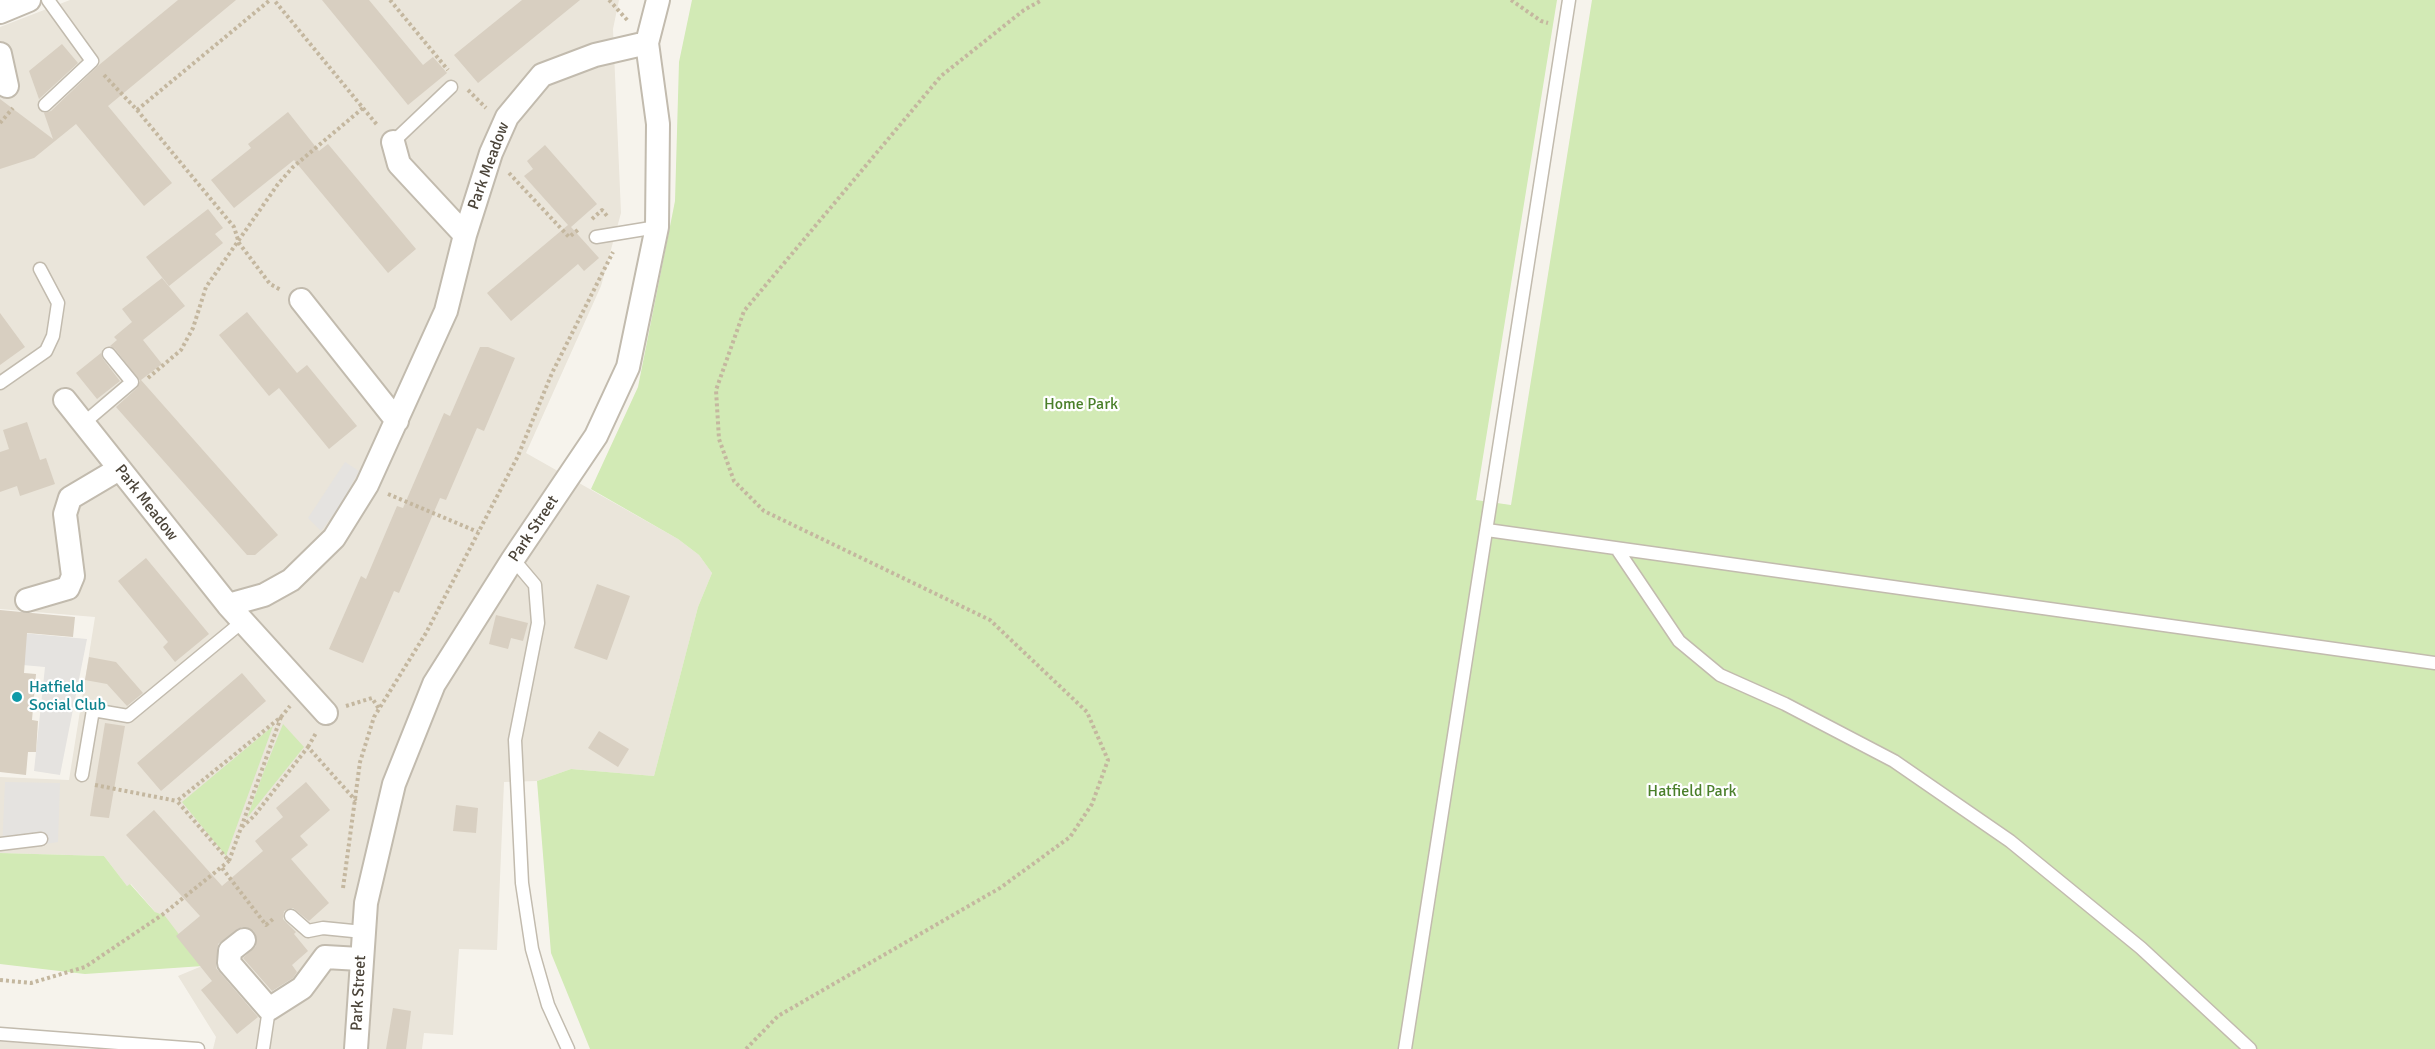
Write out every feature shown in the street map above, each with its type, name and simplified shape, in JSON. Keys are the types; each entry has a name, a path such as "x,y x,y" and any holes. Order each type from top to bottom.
{"street":[{"path":"0,12 29,0"},
{"name":"Park Street","path":"356,1049 360,959 366,903 394,784 434,684 513,559 596,436 628,367 657,227 658,124 647,43 658,0"},
{"name":"Park Meadow","path":"235,614 291,580 334,538 368,485 446,311 465,235 491,153 507,117 542,75 595,55 647,43"},
{"path":"0,54 7,86"},
{"name":"Park Meadow","path":"393,142 399,164 465,235"},
{"path":"301,300 397,421"},
{"name":"Park Meadow","path":"65,400 85,422 119,469 235,614 326,712"},
{"path":"27,600 68,588 73,576 65,514 70,498 119,469"},
{"path":"244,940 230,951 229,963 269,1009 302,988 325,957 360,959"}],"lane":[{"path":"45,105 92,61 48,0"},
{"path":"1405,1049 1569,0"},
{"path":"393,142 451,87"},
{"path":"596,237 657,227"},
{"path":"0,383 46,351 53,336 58,303 40,269"},
{"path":"85,422 132,382 109,354"},
{"path":"1487,530 2435,663"},
{"path":"1617,549 1679,641 1720,675 1785,704 1894,761 2010,841 2141,948 2250,1049"},
{"path":"513,559 535,585 538,623 515,740 522,883 532,948 548,1005 568,1049"},
{"path":"82,775 93,710 128,716 235,614"},
{"path":"0,844 41,839"},
{"path":"291,916 308,931 323,928 363,932"},
{"path":"263,1049 269,1009"},
{"path":"0,1034 198,1049"}],"path":[{"path":"132,382 149,377 181,350 193,328 206,287 278,184 293,167 363,108 272,0 137,110"},
{"path":"390,0 438,57"},
{"path":"746,1049 778,1016 1000,888 1070,837 1092,804 1108,759 1088,712 990,620 764,511 734,481 719,439 716,390 744,311 941,76 1024,10 1042,0"},
{"path":"1511,0 1541,21 1564,28"},
{"path":"92,61 137,110 234,227 238,243 270,284 301,300"},
{"path":"342,892 357,801 360,762 379,709 426,633 518,456 552,373 623,232 602,210 569,237 491,153"},
{"path":"368,485 478,532"},
{"path":"326,712 372,698 379,709"},
{"path":"0,980 31,982 86,968 162,915 222,868 229,861 281,717 177,801"},
{"path":"240,828 254,816 308,747 357,801"},
{"path":"82,775 92,784 177,801 229,861"},
{"path":"222,868 266,925 281,913 291,916"}],"shaded area":[{"path":"70,0 619,0 613,29 621,213 601,286 526,453 678,539 699,555 712,573 698,607 654,776 571,769 537,781 504,782 497,950 459,949 453,1035 424,1033 422,1049 213,1049 216,1037 178,976 202,966 131,884 127,886 104,856 0,853 0,777 69,780 95,617 0,609 0,27"},
{"path":"345,462 359,471 341,504 321,531 308,518"},
{"path":"0,631 87,639 60,775 34,771 45,667 0,663"},
{"path":"5,782 60,783 58,842 2,851"},
{"path":"0,1041 90,1049 0,1049"}],"green space":[{"path":"692,0 1557,0 1476,500 1511,505 1592,0 2435,0 2435,1049 590,1049 551,953 537,781 571,769 654,776 698,607 712,573 699,555 678,539 591,489 638,387 675,201 679,62"},
{"path":"283,724 304,747 247,818 264,771"},
{"path":"273,726 226,856 182,802"},
{"path":"0,853 104,856 127,886 130,884 155,912 165,916 203,966 85,974 0,964"}],"building":[{"path":"178,0 236,0 108,106 172,183 144,206 76,124 34,158 0,169 0,99 53,139 44,113 51,111 99,65"},
{"path":"322,0 369,0 423,65 433,57 447,73 408,105"},
{"path":"522,0 580,0 478,83 454,55"},
{"path":"62,44 78,63 39,99 29,71"},
{"path":"288,112 319,151 328,144 416,249 388,273 294,160 234,208 211,180 251,148 248,144"},
{"path":"545,145 597,204 571,227 599,258 584,271 578,264 511,321 487,293 568,225 524,176 533,169 527,161"},
{"path":"208,209 223,228 215,234 223,243 169,286 146,257"},
{"path":"162,278 185,306 143,340 162,364 141,380 278,535 255,555 247,555 116,407 137,388 140,381 115,349 110,346 117,340 114,337 132,322 122,309"},
{"path":"247,312 297,373 307,365 357,426 329,449 279,388 269,396 219,335"},
{"path":"0,313 25,347 0,365"},
{"path":"480,347 488,347 515,358 484,431 477,428 446,500 440,498 399,593 394,591 363,663 329,649 361,576 366,579 397,506 403,508 444,413 450,416"},
{"path":"101,353 120,381 97,399 76,373"},
{"path":"27,422 40,460 46,458 55,484 20,496 17,486 0,492 0,452 9,449 3,430"},
{"path":"146,558 209,634 175,662 163,647 168,642 118,581"},
{"path":"597,584 630,596 607,660 574,648"},
{"path":"0,610 75,617 73,637 27,633 24,673 36,674 32,720 38,721 36,752 28,752 26,775 0,772"},
{"path":"496,615 528,623 523,641 511,638 508,649 489,644"},
{"path":"89,657 116,662 143,693 127,706 107,684 85,680"},
{"path":"242,673 266,701 161,791 137,763"},
{"path":"105,723 125,726 109,818 90,816"},
{"path":"599,731 629,749 618,767 588,748"},
{"path":"306,782 330,810 300,836 308,845 291,859 329,903 309,921 293,908 284,911 283,919 296,932 294,934 308,951 292,965 297,972 293,978 272,991 243,958 256,946 254,931 242,927 218,944 216,968 258,1017 237,1034 201,990 212,981 176,936 200,916 126,835 154,810 222,886 263,851 255,841 283,817 276,808"},
{"path":"456,805 478,808 476,833 453,831"},
{"path":"393,1008 411,1011 406,1049 386,1049"}],"place":[{"name":"Hatfield Social Club","path":"17,697"}],"park label":[{"name":"Home Park","path":"1081,405"},
{"name":"Hatfield Park","path":"1692,792"}]}
